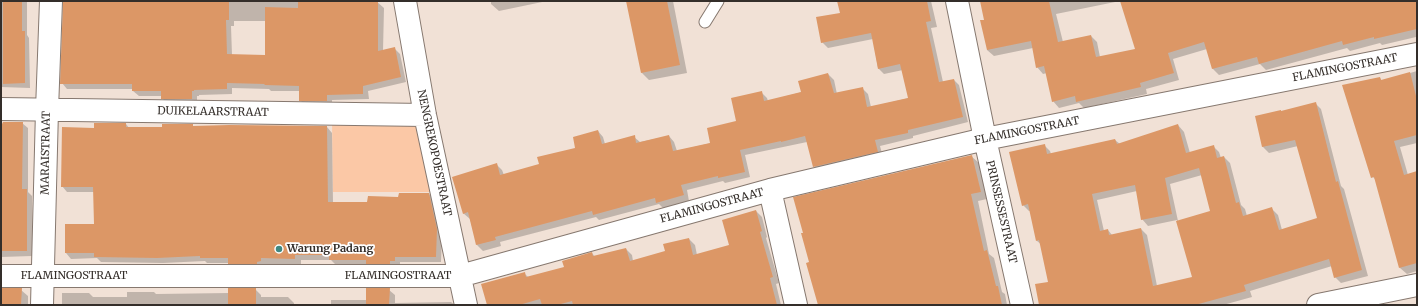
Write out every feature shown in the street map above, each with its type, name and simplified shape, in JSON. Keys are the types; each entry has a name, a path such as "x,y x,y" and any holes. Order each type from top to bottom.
{"street":[{"name":"MARAISTRAAT","path":"42,305 51,1"},
{"name":"NENGREKOPOESTRAAT","path":"405,1 425,115 466,305"},
{"name":"PRINSESSESTRAAT","path":"957,1 985,139 1022,305"},
{"name":"FLAMINGOSTRAAT","path":"1,276 460,276 770,190 985,139 1417,54"},
{"name":"DUIKELAARSTRAAT","path":"1,110 425,115"},
{"path":"770,190 796,305"},
{"path":"1318,305 1417,285"}],"lane":[{"path":"705,22 718,1"}],"shaded area":[{"path":"332,120 419,123 438,192 333,192"}],"building":[{"path":"3,1 22,1 22,31 25,31 25,83 3,84"},
{"path":"63,1 229,1 229,20 226,20 227,54 265,55 265,7 298,8 298,1 378,1 378,51 395,47 401,77 363,86 363,94 327,95 327,101 299,101 299,86 227,83 227,89 194,90 192,91 192,99 161,99 161,91 132,91 132,84 60,84"},
{"path":"626,1 667,1 680,65 641,73"},
{"path":"837,1 927,1 931,21 926,22 939,82 954,79 963,117 908,130 908,133 875,140 878,152 813,167 805,136 740,150 745,172 718,178 718,176 681,185 684,195 656,203 655,198 593,215 592,211 495,237 496,240 476,245 468,212 463,214 452,177 497,163 500,175 539,164 537,157 575,148 573,137 598,130 602,144 635,135 636,143 669,135 673,151 710,143 707,128 736,121 731,98 762,91 764,101 801,92 798,81 828,73 834,93 863,87 867,107 908,98 900,64 878,69 871,33 821,43 816,17 840,13"},
{"path":"980,1 1049,1 1058,42 1091,35 1096,57 1135,49 1120,1 1417,1 1417,29 1374,39 1374,37 1343,45 1342,41 1259,64 1257,57 1212,69 1204,42 1168,53 1174,73 1140,83 1141,87 1076,102 1075,96 1052,102 1044,66 1036,68 1031,41 987,50 980,20 984,20"},
{"path":"1410,72 1417,100 1417,135 1394,141 1404,175 1417,171 1417,263 1399,268 1374,177 1371,178 1342,85 1380,77 1381,80"},
{"path":"1316,102 1336,182 1338,181 1362,270 1334,278 1329,259 1244,285 1246,291 1195,305 1039,305 1035,284 1048,282 1039,240 1036,241 1028,204 1022,206 1009,152 1045,144 1047,154 1115,139 1117,144 1178,124 1186,153 1214,145 1217,158 1224,156 1236,203 1239,202 1243,216 1272,207 1279,230 1317,218 1295,140 1262,147 1255,116","holes":["1199,168 1210,211 1176,221 1192,277 1153,286 1141,228 1109,235 1108,229 1100,231 1092,194 1135,185 1141,220 1172,214 1165,178"]},
{"path":"3,122 23,122 22,189 27,189 27,251 1,251 1,124"},
{"path":"94,123 126,123 126,127 162,127 162,124 193,124 193,126 327,126 328,202 367,202 368,196 398,197 399,193 429,193 437,229 436,257 395,257 395,261 390,261 390,264 366,264 366,260 329,260 329,255 295,255 295,259 261,258 261,261 257,262 257,264 228,264 228,258 200,258 200,256 157,258 94,257 94,253 65,253 65,224 94,224 93,187 61,187 62,127 94,128"},
{"path":"972,155 981,192 971,194 984,251 987,250 1002,305 818,305 806,263 809,262 793,197"},
{"path":"756,210 762,231 760,232 773,277 770,278 777,305 573,305 572,301 557,305 542,305 540,299 519,305 487,305 481,284 525,272 526,277 564,267 562,261 592,252 593,256 626,248 630,261 665,251 663,244 689,238 693,255 729,245 722,220"},
{"path":"1,288 22,288 21,305 1,305"},
{"path":"228,288 256,288 256,305 228,305"},
{"path":"366,288 390,288 389,305 366,305"}],"place":[{"name":"Warung Padang","path":"279,249"}]}
